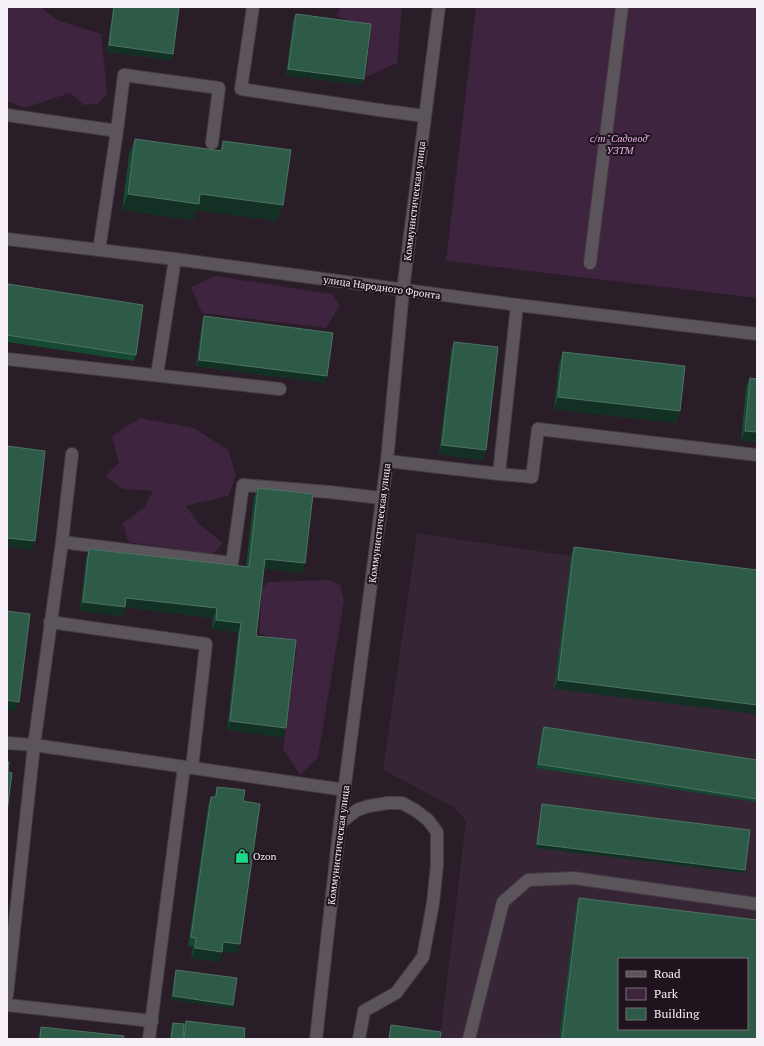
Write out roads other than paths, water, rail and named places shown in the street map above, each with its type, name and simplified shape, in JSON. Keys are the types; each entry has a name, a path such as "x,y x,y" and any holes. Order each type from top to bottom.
{"street":[{"path":"241,89 252,7"},
{"name":"Коммунистическая улица","path":"316,1039 340,823 387,461 403,290 439,7"},
{"path":"590,263 622,7"},
{"path":"99,250 124,75 219,88 241,89 425,116"},
{"path":"212,143 219,88"},
{"path":"7,115 117,130"},
{"name":"улица Народного Фронта","path":"7,239 175,259 517,305 757,334"},
{"path":"157,375 175,259"},
{"path":"499,474 517,305"},
{"path":"7,358 280,388"},
{"path":"387,461 532,477 538,429 757,455"},
{"path":"7,995 34,745 62,542 72,454"},
{"path":"62,542 232,563 243,485 381,498"},
{"path":"50,622 206,644 149,1039"},
{"path":"7,743 34,745 345,790"},
{"path":"340,823 357,810 369,806 388,803 402,803 415,810 428,820 437,832 437,866 433,903 424,957 396,993 364,1011 359,1039"},
{"path":"470,1039 504,902 528,880 574,878 757,904"},
{"path":"7,1005 152,1021"}],"place":[{"name":"Ozon","path":"242,856"}],"park label":[{"name":"с/т \"Садовод\" УЗТМ","path":"620,144"}]}
